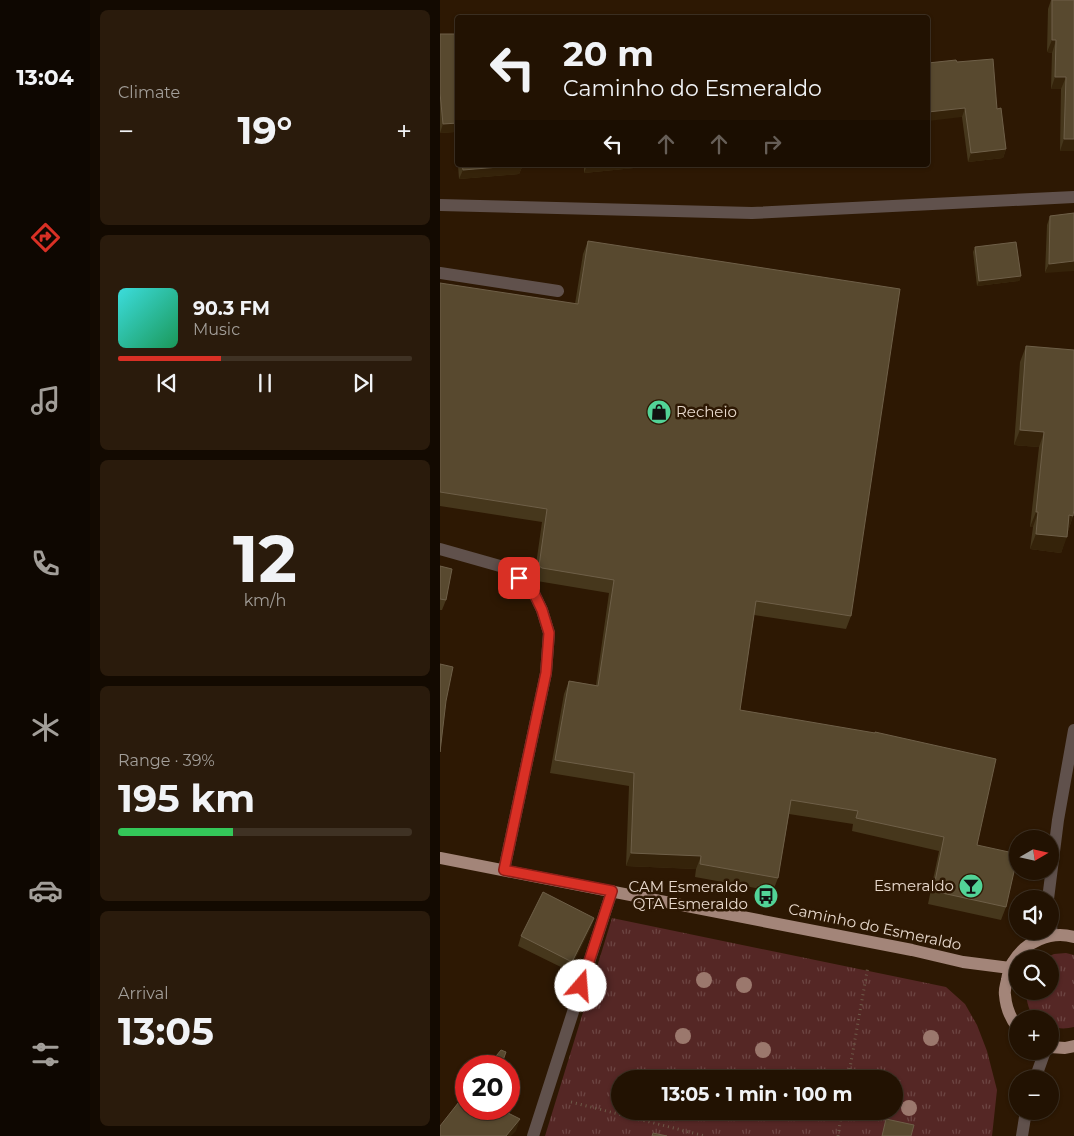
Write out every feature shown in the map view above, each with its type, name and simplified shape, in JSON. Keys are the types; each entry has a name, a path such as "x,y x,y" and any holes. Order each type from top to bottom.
{"main road":[{"name":"Caminho do Esmeraldo","path":"440,858 912,950 963,962 1009,968"},
{"path":"1059,936 1074,937"},
{"path":"1022,950 1037,940"},
{"path":"1009,972 1004,993 1009,1013"},
{"path":"1059,1047 1074,1046"}],"street":[{"path":"440,205 752,212 1074,197"},
{"path":"440,273 558,291"},
{"path":"440,549 507,568 531,587 542,610 549,633 546,673 504,870"},
{"path":"1049,890 1058,820 1074,730"},
{"path":"533,1136 612,891"},
{"path":"1022,1136 1025,1120"}],"path":[{"path":"850,1070 868,966"},
{"path":"571,1102 705,1136"},
{"path":"838,1136 841,1120"}],"green space":[{"path":"612,918 946,987 965,1004 977,1025 987,1051 997,1090 992,1136 545,1136"},
{"path":"1059,954 1074,955 1074,1027 1059,1028 1059,1010 1030,1010 1027,1000 1059,1000"}],"building":[{"path":"1052,0 1074,0 1074,139 1064,139 1066,77 1055,77 1056,40 1052,40"},
{"path":"440,34 455,34 455,123 443,124 440,93"},
{"path":"993,59 997,109 1001,108 1006,149 971,153 965,108 930,112 930,63 956,60 957,62"},
{"path":"462,167 499,167 463,170"},
{"path":"1074,213 1074,261 1049,264 1050,216"},
{"name":"Recheio","path":"588,241 900,289 851,616 756,601 740,710 875,732 996,759 977,845 1009,852 1009,880 1012,880 1006,907 933,891 944,837 856,818 858,811 791,800 778,878 700,864 701,856 631,853 634,773 555,760 569,681 598,686 614,580 539,566 547,509 440,492 440,283 578,304"},
{"path":"1016,242 1021,276 979,281 975,247"},
{"path":"1026,346 1074,350 1074,509 1073,516 1069,515 1067,537 1036,534 1038,512 1036,512 1044,432 1020,430"},
{"path":"440,566 452,569 446,600 440,599"},
{"path":"440,664 453,667 446,701 440,752"},
{"path":"543,892 594,918 572,962 521,936"},
{"path":"501,1050 506,1052 505,1055 497,1055"},
{"path":"455,1107 455,1120 519,1120 506,1136 440,1136 440,1126"},
{"path":"886,1120 914,1125 911,1136 882,1136"},
{"path":"653,1133 667,1136 652,1136"}],"place":[{"name":"Recheio","path":"659,412"},
{"name":"Esmeraldo","path":"971,886"},
{"name":"CAM Esmeraldo QTA Esmeraldo","path":"766,896"}],"route":[{"path":"519,578 531,587 542,610 549,633 546,673 504,870 612,891 581,986"}]}
